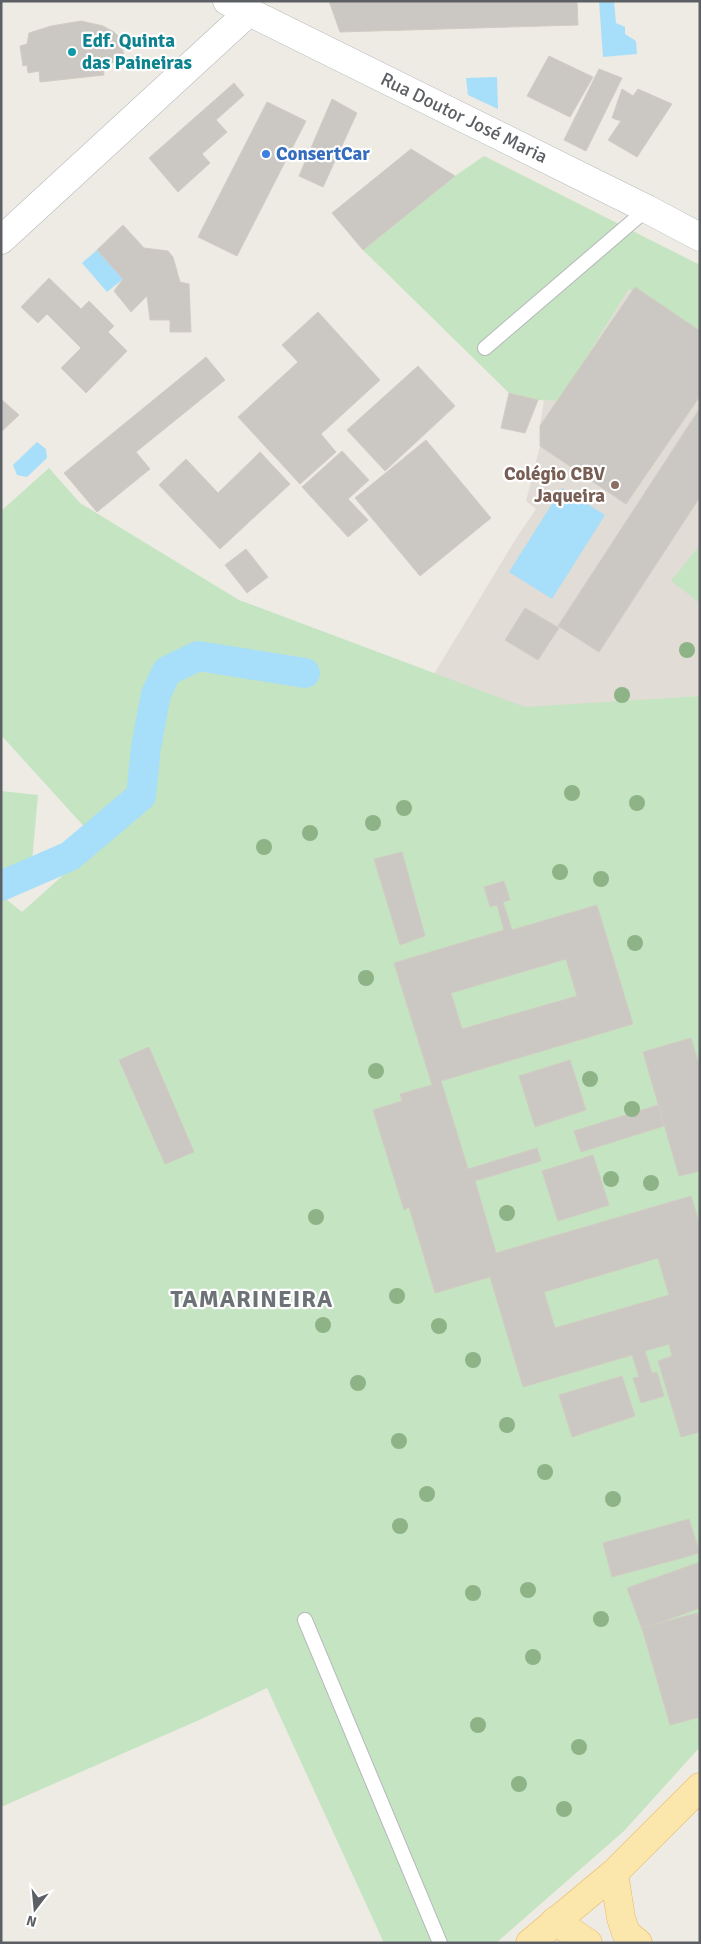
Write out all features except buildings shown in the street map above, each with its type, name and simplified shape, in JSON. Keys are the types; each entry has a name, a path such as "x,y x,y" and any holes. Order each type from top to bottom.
{"main road":[{"path":"530,1943 614,1873 700,1787"},
{"path":"614,1873 620,1918 626,1932 638,1943"},
{"path":"555,1921 588,1943"}],"street":[{"name":"Rua Doutor José Maria","path":"238,7 646,208 700,237"},
{"path":"1,240 238,7"}],"lane":[{"path":"485,348 646,208"},
{"path":"305,1620 440,1943"}],"shaded area":[{"name":"Colégio CBV Jaqueira","path":"629,289 700,334 700,696 525,708 434,674 536,509 526,501 540,446 540,426 544,400 559,401"}],"green space":[{"path":"484,156 700,265 700,334 629,289 559,401 538,400 509,393 363,250 455,176"},
{"path":"49,468 80,503 239,600 525,707 700,696 700,1747 624,1831 496,1943 384,1943 267,1688 1,1807 1,895 22,912 99,843 1,735 1,511"},
{"path":"700,545 700,603 671,581"},
{"path":"1,791 38,795 31,873 1,870"}],"water":[{"path":"599,1 614,1 616,23 625,27 625,34 636,41 637,54 603,57"},
{"path":"497,77 498,109 468,95 466,78"},
{"path":"97,250 123,279 107,292 82,263"},
{"path":"37,442 46,449 47,458 27,477 17,475 13,465"},
{"path":"562,488 605,515 552,599 509,572"}],"waterway":[{"path":"1,886 70,856 141,796 146,747 156,694 167,671 198,656 305,673"}],"place":[{"name":"Edf. Quinta das Paineiras","path":"72,52"},
{"name":"ConsertCar","path":"266,154"},
{"name":"Colégio CBV Jaqueira","path":"615,485"}],"district":[{"name":"TAMARINEIRA","path":"252,1299"}]}
